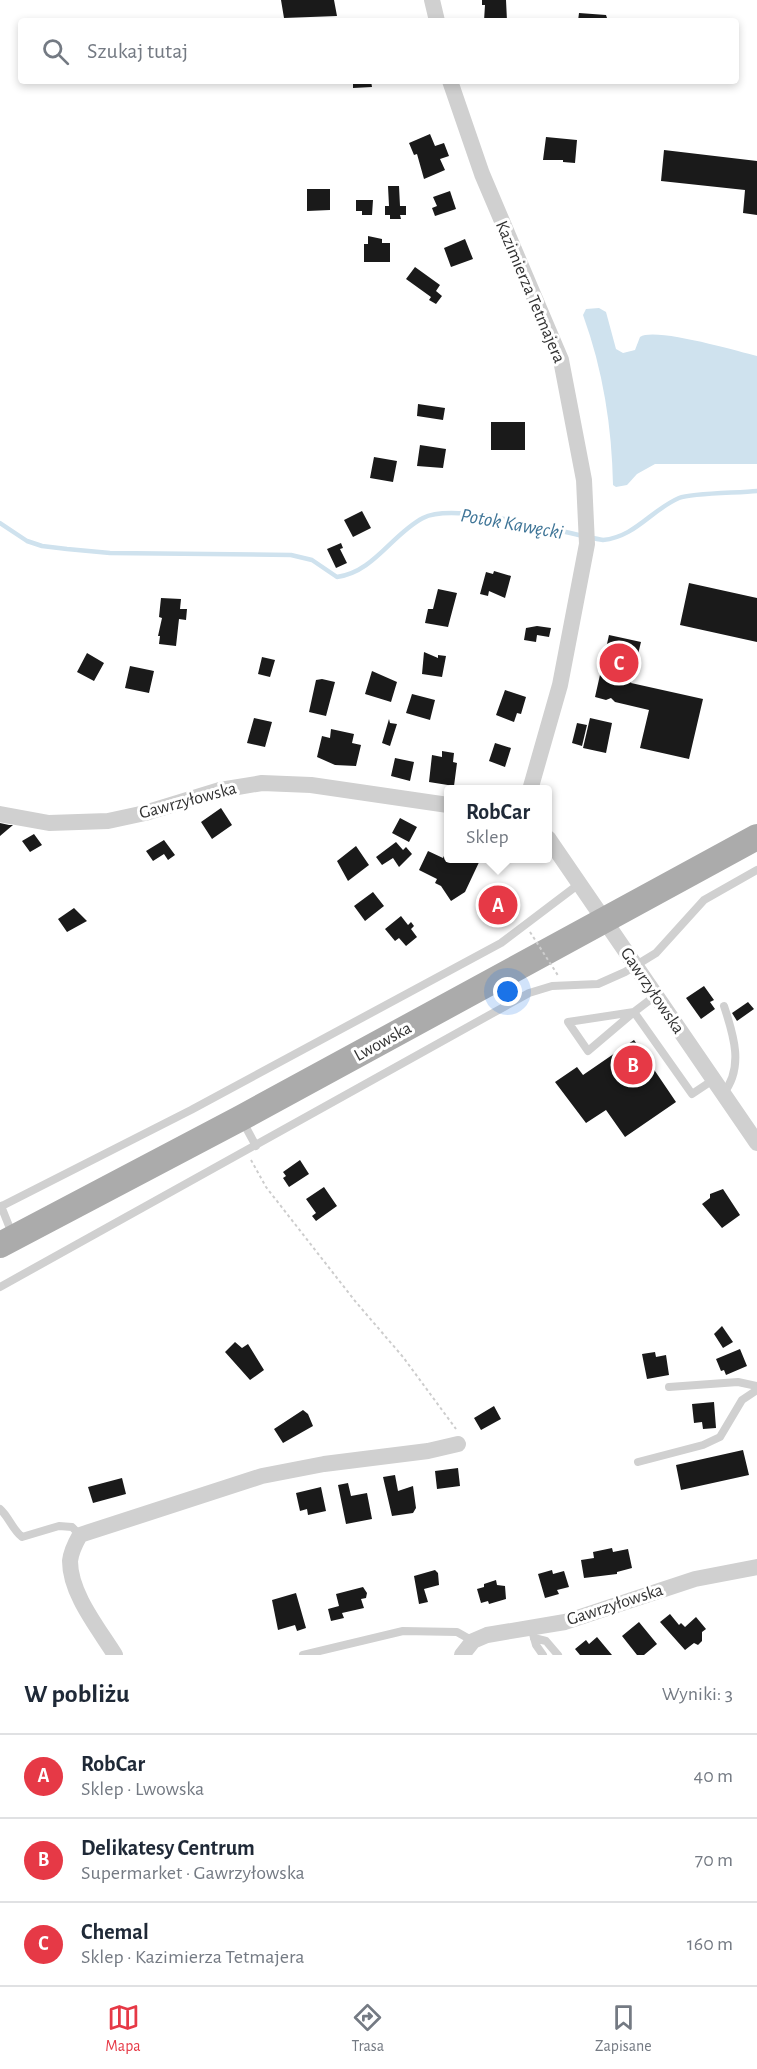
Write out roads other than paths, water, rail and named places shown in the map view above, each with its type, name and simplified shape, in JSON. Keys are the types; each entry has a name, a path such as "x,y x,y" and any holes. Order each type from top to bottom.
{"main road":[{"name":"Lwowska","path":"5,1241 241,1118 757,837"}],"street":[{"path":"432,0 436,18"},
{"name":"Kazimierza Tetmajera","path":"451,84 486,184 561,360 579,442 587,537 561,684 531,785"},
{"name":"Gawrzyłowska","path":"0,814 49,823 86,823 145,813 220,790 262,783 287,782 444,804"},
{"name":"Gawrzyłowska","path":"552,844 603,922 757,1143"},
{"path":"116,1655 78,1592 74,1580 70,1561 80,1535 262,1476 324,1464 428,1451 458,1444"},
{"name":"Gawrzyłowska","path":"473,1641 487,1635 533,1633 694,1579 757,1568"},
{"path":"462,1655 473,1641"}],"lane":[{"path":"0,1287 529,993 559,985 598,984 635,966 656,953 704,900 757,870"},
{"path":"5,1241 1,1206 191,1110 501,943 579,884"},
{"path":"634,1012 568,1022 588,1051 655,996"},
{"path":"634,1012 692,1094 734,1081 734,1035 724,1006"},
{"path":"241,1118 251,1149"},
{"path":"669,1387 738,1382 757,1388"},
{"path":"638,1462 703,1445 720,1437 742,1400 757,1388"},
{"path":"0,1509 9,1518 14,1531 22,1537 59,1526 72,1527 80,1535"},
{"path":"303,1655 403,1631 457,1632 473,1641"},
{"path":"533,1633 543,1655"},
{"path":"533,1633 546,1641 558,1655"}],"water":[{"path":"599,308 606,312 616,349 623,353 635,350 640,337 662,335 757,356 757,464 655,464 637,474 627,485 616,487 613,485 611,442 605,399 596,357 583,315 586,309"}],"waterway":[{"name":"Potok Kawęcki","path":"0,523 27,541 42,546 110,553 291,555 312,560 337,577 362,568 412,525 423,518 439,514 459,513 510,520 603,540 634,529 669,503 685,496 757,491"}],"place":[{"name":"Chemal","path":"619,663"},
{"name":"RobCar","path":"498,905"},
{"name":"Delikatesy Centrum","path":"633,1065"}]}
